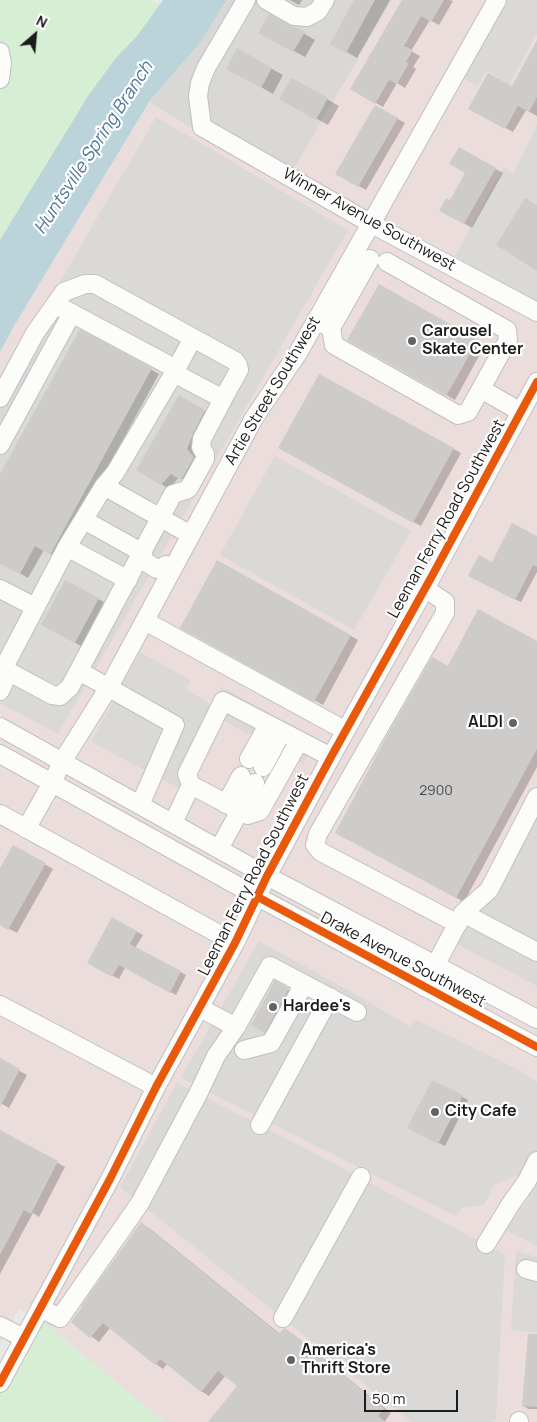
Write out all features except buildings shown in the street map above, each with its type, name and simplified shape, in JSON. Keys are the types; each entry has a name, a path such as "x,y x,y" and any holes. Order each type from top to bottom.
{"street":[{"name":"Winner Avenue Southwest","path":"246,0 206,68 200,83 198,96 202,127 370,223 537,312"},
{"path":"266,0 294,16 313,14 318,11 325,0"},
{"name":"Artie Street Southwest","path":"26,829 62,762 109,687 145,621 169,567 191,535 254,418 298,353 324,324 362,255 370,223 497,0"},
{"path":"0,52 2,63 0,79"},
{"path":"387,262 400,239"},
{"path":"324,324 334,345 458,414 468,412 508,340 507,330 387,262 376,257 362,255"},
{"path":"0,398 36,333 55,304 64,292 84,284 95,284 235,361 239,370 202,439 201,447 206,454 205,459 189,488 174,494 70,687 65,693 57,696 52,695 1,670"},
{"path":"55,304 223,399"},
{"path":"0,445 72,313"},
{"path":"1,670 67,547 104,486 115,473 193,338"},
{"name":"Leeman Ferry Road Southwest","path":"0,1383 110,1179 156,1087 235,943 256,896 537,382"},
{"path":"481,389 521,412"},
{"path":"104,486 191,535"},
{"path":"84,520 143,553"},
{"path":"67,547 128,580"},
{"path":"143,553 149,549 164,557 169,567"},
{"path":"425,588 445,602 445,613 318,834 315,844 321,852 537,952"},
{"path":"0,589 35,608"},
{"path":"145,621 346,731"},
{"path":"0,691 5,680 1,670"},
{"path":"79,671 175,725 140,805"},
{"path":"299,741 260,811 248,815 191,784 187,774 223,701 331,757"},
{"name":"Drake Avenue Southwest","path":"0,727 267,876 537,1019"},
{"path":"256,763 275,728"},
{"name":"Drake Avenue Southwest","path":"0,754 424,988 537,1047"},
{"path":"219,849 233,807 248,779"},
{"path":"173,823 191,784"},
{"path":"424,988 461,918 489,890 537,797"},
{"path":"309,799 331,811"},
{"path":"0,814 235,943"},
{"path":"383,965 394,944"},
{"path":"40,1308 60,1318 140,1203 216,1056 236,1027 270,966 358,1012"},
{"path":"244,1050 271,1043 304,984"},
{"path":"260,1125 330,997"},
{"path":"0,1005 156,1087"},
{"path":"200,1008 236,1027"},
{"path":"486,1244 510,1204 527,1181 537,1161"},
{"path":"282,1318 360,1177"},
{"path":"0,1326 24,1338"}],"shaded area":[{"path":"227,0 393,0 284,186 149,102 200,43"},
{"path":"392,0 537,0 537,1422 164,1422 36,1316 19,1309 0,1344 0,352 149,102 284,186"},
{"path":"507,0 537,0 537,33 509,85 487,70 478,86 462,77"},
{"path":"156,117 348,230 58,734 0,703 0,384"},
{"path":"537,125 537,205 525,198 496,245 537,271 537,302 455,256 503,167 513,174"},
{"path":"275,456 411,531 354,630 220,555"},
{"path":"140,652 191,680 186,690 211,704 202,723 222,687 317,739 303,764 223,720 185,790 91,742"},
{"path":"537,785 537,986 453,942"},
{"path":"259,941 409,1026 417,1020 517,1069 537,1082 537,1246 506,1230 529,1198 521,1174 494,1185 484,1205 462,1208 456,1216 181,1078","holes":["275,979 294,989 270,1035 251,1025","432,1080 463,1095 438,1144 408,1128"]},
{"path":"177,1083 301,1146 505,1255 496,1419 490,1422 411,1422 120,1187"},
{"path":"516,1251 537,1257 537,1332 511,1331"}],"green space":[{"path":"0,0 150,0 160,5 137,36 115,59 88,96 0,240"},
{"path":"36,1316 164,1422 0,1422 0,1383"}],"water":[{"name":"Huntsville Spring Branch","path":"163,0 227,0 200,43 149,102 0,352 0,240 88,96 115,59 137,36"}],"cycle path":[{"path":"0,1383 110,1179 156,1087 235,943 267,876 537,382"},
{"path":"256,896 537,1047"}],"place":[{"name":"Carousel Skate Center","path":"412,341"},
{"name":"ALDI","path":"513,723"},
{"name":"Hardee's","path":"273,1007"},
{"name":"City Cafe","path":"435,1112"},
{"name":"America's Thrift Store","path":"291,1360"}]}
